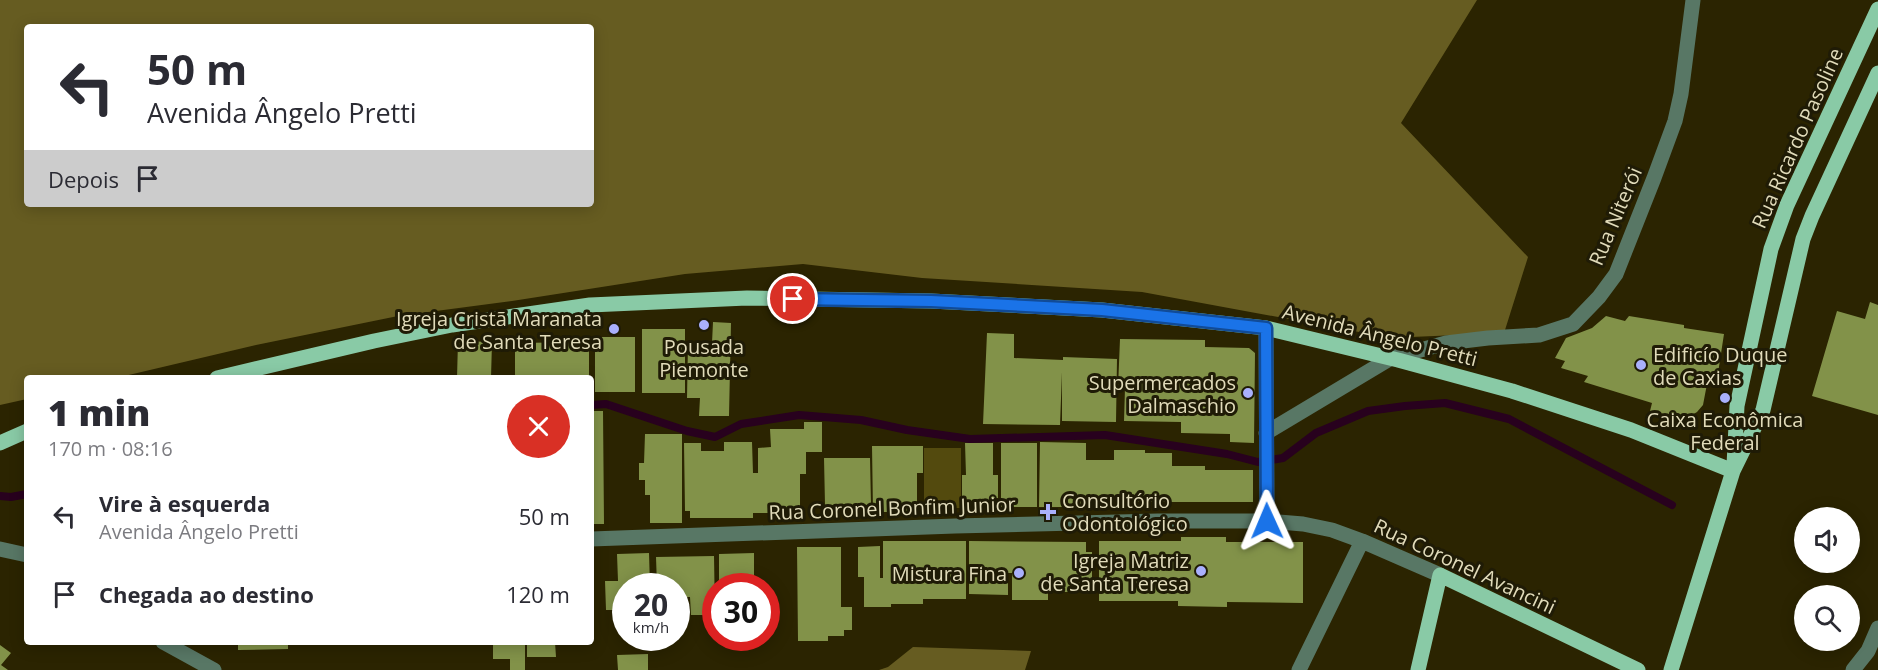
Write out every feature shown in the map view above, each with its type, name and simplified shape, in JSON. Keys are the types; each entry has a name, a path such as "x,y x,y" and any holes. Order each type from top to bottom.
{"main road":[{"name":"Rua Ricardo Pasoline","path":"1734,471 1737,406 1771,249 1787,205 1878,9"},
{"path":"1671,670 1734,471 1763,410 1803,239 1878,73"},
{"name":"Avenida Ângelo Pretti","path":"230,375 452,325 590,305 747,298 931,301 1102,310 1266,328 1390,358 1545,401 1631,430 1734,471"},
{"path":"0,444 24,433"},
{"path":"1418,670 1440,575"},
{"name":"Rua Coronel Avancini","path":"1440,575 1638,670"}],"street":[{"name":"Rua Niterói","path":"1266,433 1390,358 1446,343 1539,335 1573,324 1599,297 1616,274 1654,178 1675,121 1681,94 1693,0"},
{"path":"1266,328 1267,521"},
{"name":"Rua Coronel Bonfim Junior","path":"594,539 955,526 1267,521"},
{"name":"Rua Coronel Avancini","path":"1267,521 1303,524 1332,530 1440,575"},
{"path":"1299,670 1362,541"},
{"path":"0,549 24,554"},
{"path":"1853,670 1868,651 1878,628"},
{"path":"168,645 214,670"}],"shaded area":[{"path":"0,0 1477,0 1401,123 1528,257 1505,330 1458,335 1411,337 1370,334 1142,292 922,278 803,264 685,274 398,316 256,345 129,375 24,375 24,400 0,405"},
{"path":"924,448 961,448 961,508 924,508"},
{"path":"913,647 1031,651 1025,670 879,670 888,667"}],"building":[{"path":"1870,302 1878,305 1878,415 1812,396 1837,311 1865,319"},
{"name":"Edificío Duque de Caxias","path":"1606,316 1625,321 1629,316 1724,334 1716,386 1707,384 1703,405 1697,412 1692,415 1650,411 1652,403 1584,382 1588,376 1561,368 1565,361 1555,358 1566,338 1592,328"},
{"path":"713,322 731,323 729,416 699,416 700,398 687,398 688,343 712,343"},
{"path":"642,329 685,329 685,393 642,393"},
{"path":"987,333 1014,334 1014,358 1117,359 1116,422 1062,421 1062,372 1060,425 983,424"},
{"path":"595,337 635,337 635,392 595,392"},
{"path":"1120,339 1205,340 1205,347 1249,348 1255,353 1254,443 1230,442 1230,434 1181,433 1181,422 1124,421 1125,388 1118,388"},
{"path":"458,341 492,342 491,375 457,375"},
{"path":"589,342 589,375 515,375 515,343"},
{"path":"594,411 603,411 604,524 594,524"},
{"path":"804,422 822,422 822,452 806,452 806,474 800,474 800,513 753,513 753,518 690,518 690,511 685,511 684,443 701,443 701,451 724,451 724,442 752,442 753,473 758,473 758,448 771,447 770,429 804,429"},
{"path":"645,434 682,434 682,523 650,523 650,495 645,495 645,480 639,480 639,463 644,463"},
{"path":"1040,442 1086,443 1086,460 1114,460 1114,450 1145,450 1145,453 1172,453 1172,466 1205,466 1205,470 1253,470 1253,502 1086,502 1086,504 1063,504 1063,507 1039,507"},
{"path":"965,443 993,443 993,475 998,475 998,498 993,498 993,508 962,508 962,475 966,475"},
{"path":"1001,443 1037,443 1037,507 1001,507"},
{"path":"872,446 923,446 923,473 917,473 917,512 873,512"},
{"path":"824,458 870,458 871,505 825,505"},
{"name":"Igreja Matriz de Santa Teresa","path":"1181,537 1226,537 1226,542 1303,542 1303,603 1227,602 1227,607 1178,606 1178,601 1099,601 1099,541 1181,541"},
{"path":"883,541 966,541 966,599 923,599 923,604 864,607 864,577 858,577 858,547 880,546 880,578 883,578"},
{"path":"969,541 1086,542 1086,552 1092,552 1092,592 1048,592 1048,600 1012,600 1012,573 1008,573 1008,595 969,594"},
{"path":"797,547 841,547 841,607 852,607 852,630 844,630 844,636 828,636 828,641 798,641"},
{"path":"649,553 650,573 618,573 617,554"},
{"path":"754,553 754,573 719,573 719,554"},
{"path":"714,556 714,573 702,573 702,615 691,615 690,573 657,573 656,557"},
{"path":"605,581 612,581 612,610 606,610"},
{"path":"0,645 11,653 1,665 8,670 0,670"},
{"path":"238,645 288,645 288,649 238,650"},
{"path":"493,645 525,645 525,670 510,670 510,659 493,659"},
{"path":"527,645 555,645 556,657 527,657"},
{"path":"648,654 648,670 618,670 617,655"}],"waterway":[{"path":"594,405 606,404 687,431 715,437 741,424 799,415 861,420 907,430 970,439 1105,435 1227,454 1258,462 1283,458 1316,433 1368,411 1445,403 1509,419 1672,505"},
{"path":"0,496 24,495"}],"place":[{"name":"Pousada Piemonte","path":"704,325"},
{"name":"Igreja Cristã Maranata de Santa Teresa","path":"614,329"},
{"name":"Edificío Duque de Caxias","path":"1641,365"},
{"name":"Supermercados Dalmaschio","path":"1248,393"},
{"name":"Caixa Econômica Federal","path":"1725,398"},
{"name":"Consultório Odontológico","path":"1048,512"},
{"name":"Igreja Matriz de Santa Teresa","path":"1201,571"},
{"name":"Mistura Fina","path":"1019,573"}],"route":[{"path":"793,299 931,301 1102,310 1266,328 1267,521"}]}
